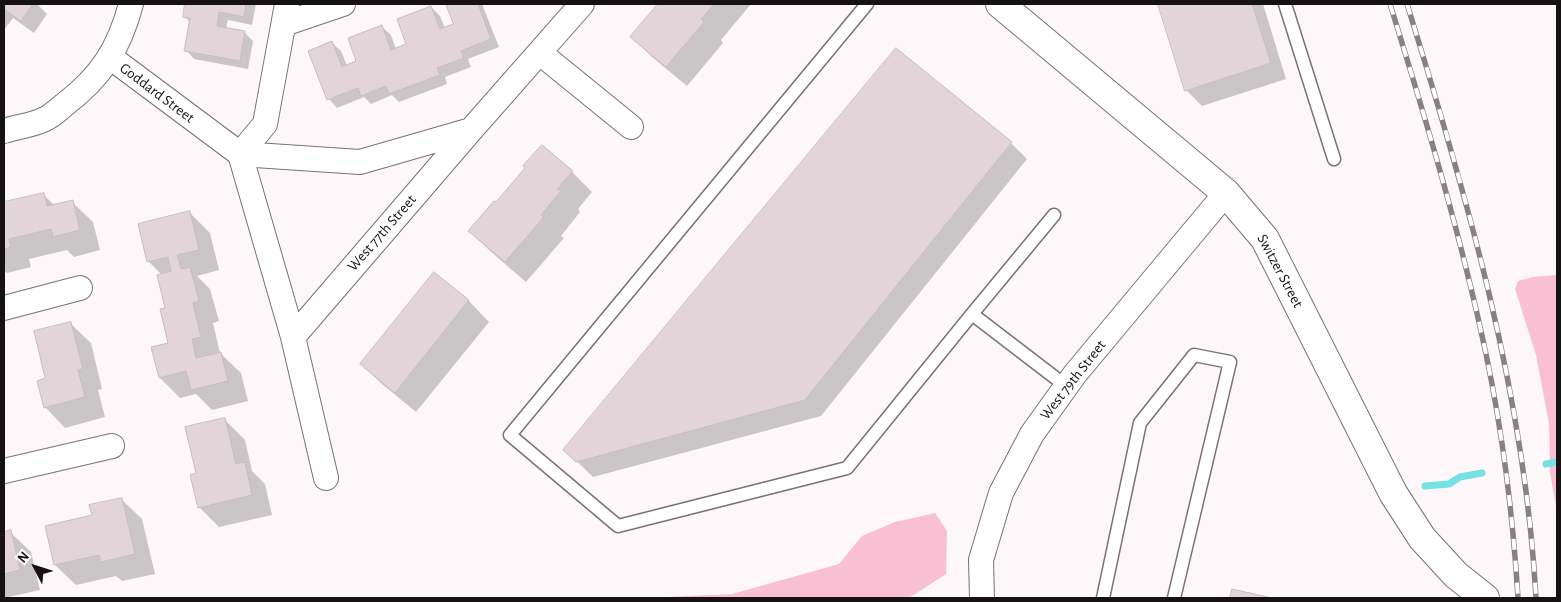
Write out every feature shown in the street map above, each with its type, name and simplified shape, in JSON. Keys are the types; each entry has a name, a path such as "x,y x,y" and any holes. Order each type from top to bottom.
{"street":[{"path":"110,57 125,27 131,4"},
{"path":"240,154 265,124 285,14 343,4"},
{"name":"West 77th Street","path":"294,337 471,130 582,4"},
{"name":"Switzer Street","path":"1000,4 1226,193 1265,239 1392,492 1422,538 1456,576 1485,598"},
{"path":"540,53 631,127"},
{"name":"Goddard Street","path":"4,131 44,119 78,95 98,74 110,57 240,154"},
{"path":"240,154 360,162 471,130"},
{"path":"240,154 294,337 326,478"},
{"name":"West 79th Street","path":"982,598 981,560 1002,493 1032,434 1066,386 1226,193"},
{"path":"4,308 80,288"},
{"path":"4,471 112,446"}],"lane":[{"path":"867,4 510,435 618,526 847,468 1054,215"},
{"path":"1286,4 1334,159"},
{"path":"972,314 1066,386"},
{"path":"1103,598 1140,423 1194,355 1230,362 1174,598"}],"shaded area":[{"path":"1557,275 1557,511 1550,473 1549,424 1536,355 1515,289 1518,281 1532,277"},
{"path":"935,513 947,531 946,574 909,598 645,598 732,594 839,564 862,536 895,522"}],"building":[{"path":"4,4 33,4 21,21 4,9"},
{"path":"185,4 246,4 244,17 219,12 217,26 245,31 240,61 184,51 190,18 183,17"},
{"path":"446,4 478,4 491,39 461,51 464,58 437,68 440,75 389,94 386,86 361,96 358,88 327,100 308,51 332,41 342,67 356,61 348,38 382,25 391,50 406,44 397,19 431,6 440,29 453,24"},
{"path":"658,4 714,4 701,19 704,22 666,67 630,37"},
{"path":"1158,4 1252,4 1271,63 1185,91"},
{"path":"896,48 1012,142 805,400 576,462 563,450"},
{"path":"542,145 573,171 557,189 561,191 541,215 544,217 505,262 468,231 494,201 496,202 525,168 523,166"},
{"path":"44,193 47,206 73,200 80,230 53,237 51,229 9,239 11,247 4,249 4,202"},
{"path":"190,211 199,250 177,255 181,269 190,267 199,301 193,303 201,337 192,339 196,358 221,352 228,381 191,390 186,371 159,378 151,347 168,343 160,309 165,308 157,275 171,271 168,257 147,262 138,224"},
{"path":"434,272 469,300 395,393 360,364"},
{"path":"71,322 83,369 78,370 85,397 44,408 37,381 45,378 34,331"},
{"path":"225,418 236,464 245,462 252,495 198,508 190,475 196,473 185,427"},
{"path":"122,498 135,554 101,562 99,555 54,565 45,526 92,515 89,505"},
{"path":"11,530 20,570 4,574 4,532"},
{"path":"1232,589 1272,598 1230,598"}],"waterway":[{"path":"1546,464 1557,462"},
{"path":"1425,486 1449,484 1460,477 1482,473"}],"railway":[{"path":"1390,4 1454,222 1486,354 1506,476 1518,598"},
{"path":"1407,4 1451,150 1490,297 1520,447 1530,522 1536,598"}]}
